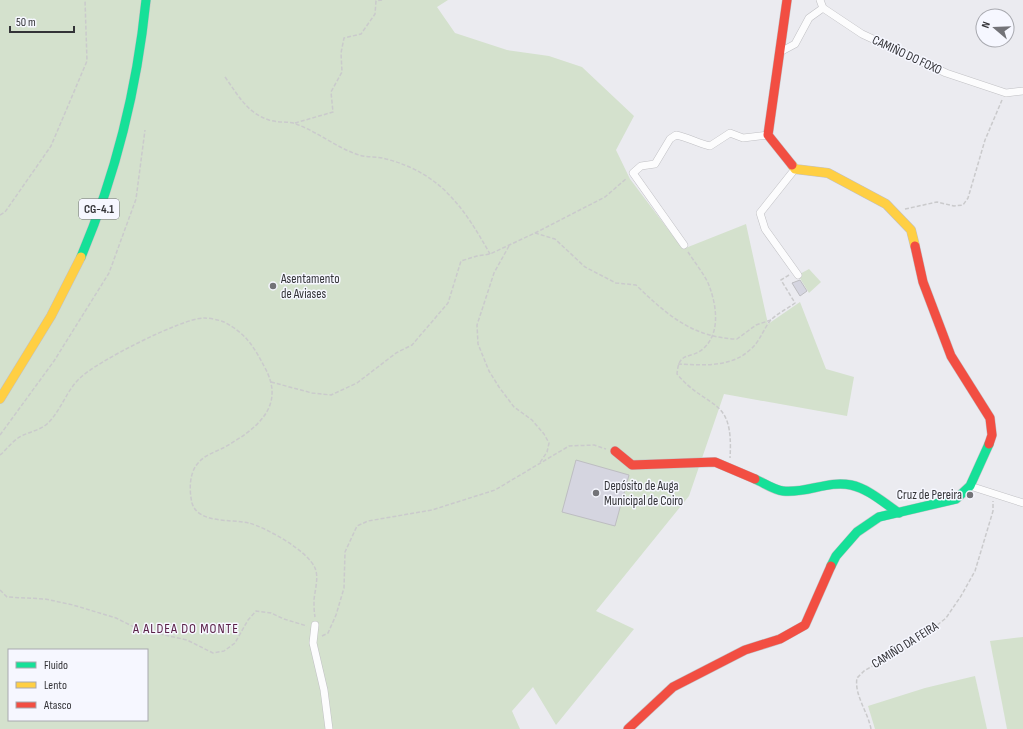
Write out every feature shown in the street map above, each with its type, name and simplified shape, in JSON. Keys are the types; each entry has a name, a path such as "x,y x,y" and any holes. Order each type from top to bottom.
{"main road":[{"name":"CG-4.1","path":"0,399 37,342 78,263 111,178 130,112 144,30 146,0"},
{"path":"628,729 673,687 745,650 780,639 805,625 836,556 857,532 879,517 956,499 970,486 986,454 992,435 990,418 951,356 923,282 911,230 886,204 828,173 794,169 768,135 787,0"},
{"path":"615,451 632,465 714,462 782,490 792,492 849,484 859,487 899,513"}],"street":[{"path":"780,52 795,44 809,18 823,8 820,0"},
{"name":"CAMIÑO DO FOXO","path":"823,8 862,34 946,73 1006,93"},
{"path":"1006,93 1023,91"},
{"path":"684,245 633,173 641,166 655,164 670,139 676,135 683,136 694,143 710,146 730,133 743,138 768,135"},
{"path":"794,169 760,213 765,229 797,273"},
{"path":"970,486 1023,503"},
{"path":"315,625 313,639 324,690 330,729"}],"path":[{"path":"0,215 5,212 51,146 85,67 87,61 85,0"},
{"path":"225,77 252,112 271,121 295,123 333,112 331,92 342,72 341,52 344,38 362,34 375,14 376,1 382,0"},
{"path":"895,212 937,202 954,206 963,205 968,198 984,140 1006,93"},
{"path":"295,123 360,156 385,158 408,166 428,177 448,191 472,222 490,254"},
{"path":"0,435 54,361 109,273 136,199 145,130"},
{"path":"271,382 312,393 331,396 357,383 396,353 412,345 448,303 461,261 490,254 535,233 605,197 633,173"},
{"path":"535,233 555,239 585,267 616,283 636,285 653,302 683,325 712,337 737,339 756,325 771,320 795,303 781,280 797,273"},
{"path":"509,245 494,273 477,325 478,344 489,370 499,387 514,407 532,420 544,434 549,443 547,452 538,465"},
{"path":"684,245 710,288 716,318 712,337 702,350 682,358 678,364 677,374 685,384 724,412 728,422 731,443 729,468"},
{"path":"0,454 18,438 46,425 56,413 80,377 93,368 152,336 172,327 203,318 220,320 239,330 253,345 270,375 274,393 268,411 258,424 247,434 198,462 191,474 192,504 201,515 261,527 310,558 316,569 315,625 303,626 271,613 256,611 248,620 235,643 224,651 213,653 187,640 138,629 116,618 73,605 45,599 7,596 0,590"},
{"path":"678,364 716,365 736,359 750,350 760,338 771,320"},
{"path":"313,639 328,633 336,615 344,588 345,552 357,526 368,521 432,510 495,490 569,446 594,446 615,451"},
{"name":"CAMIÑO DA FEIRA","path":"871,729 864,705 857,692 857,678 864,670 926,634 946,618 961,596 975,570 993,510 994,494"}],"green space":[{"path":"0,0 448,0 437,7 455,33 507,50 549,56 582,67 634,116 616,150 630,179 683,249 746,224 768,324 800,302 826,369 854,377 847,416 724,394 689,496 596,611 634,629 556,725 533,687 512,711 520,729 0,729"},
{"path":"809,269 821,282 809,293 798,275"},
{"path":"1023,637 1023,729 1007,729 990,641"},
{"path":"975,676 987,729 875,729 868,706 925,688"}],"building":[{"path":"800,280 807,291 800,296 792,283"},
{"name":"Depósito de Auga Municipal de Coiro","path":"576,460 629,475 615,526 562,512"}],"traffic: fast":[{"path":"81,257 115,163 131,99 146,0"},
{"path":"831,566 836,556 857,532 879,517 956,499 970,486 989,444"},
{"path":"755,479 783,491 800,491 834,484 851,485 870,493 899,513"}],"traffic: slow":[{"path":"792,165 795,169 828,173 886,204 911,230 915,246"},
{"path":"0,399 51,316 81,257"}],"traffic: jam":[{"path":"787,0 768,135 792,165"},
{"path":"915,246 923,282 951,356 990,418 992,435 989,444"},
{"path":"615,451 632,465 715,462 755,479"},
{"path":"628,729 673,687 745,650 780,639 805,625 831,566"}],"place":[{"name":"Asentamento de Aviases","path":"273,286"},
{"name":"Depósito de Auga Municipal de Coiro","path":"596,493"},
{"name":"Cruz de Pereira","path":"970,495"}],"district":[{"name":"A ALDEA DO MONTE","path":"186,628"}]}
